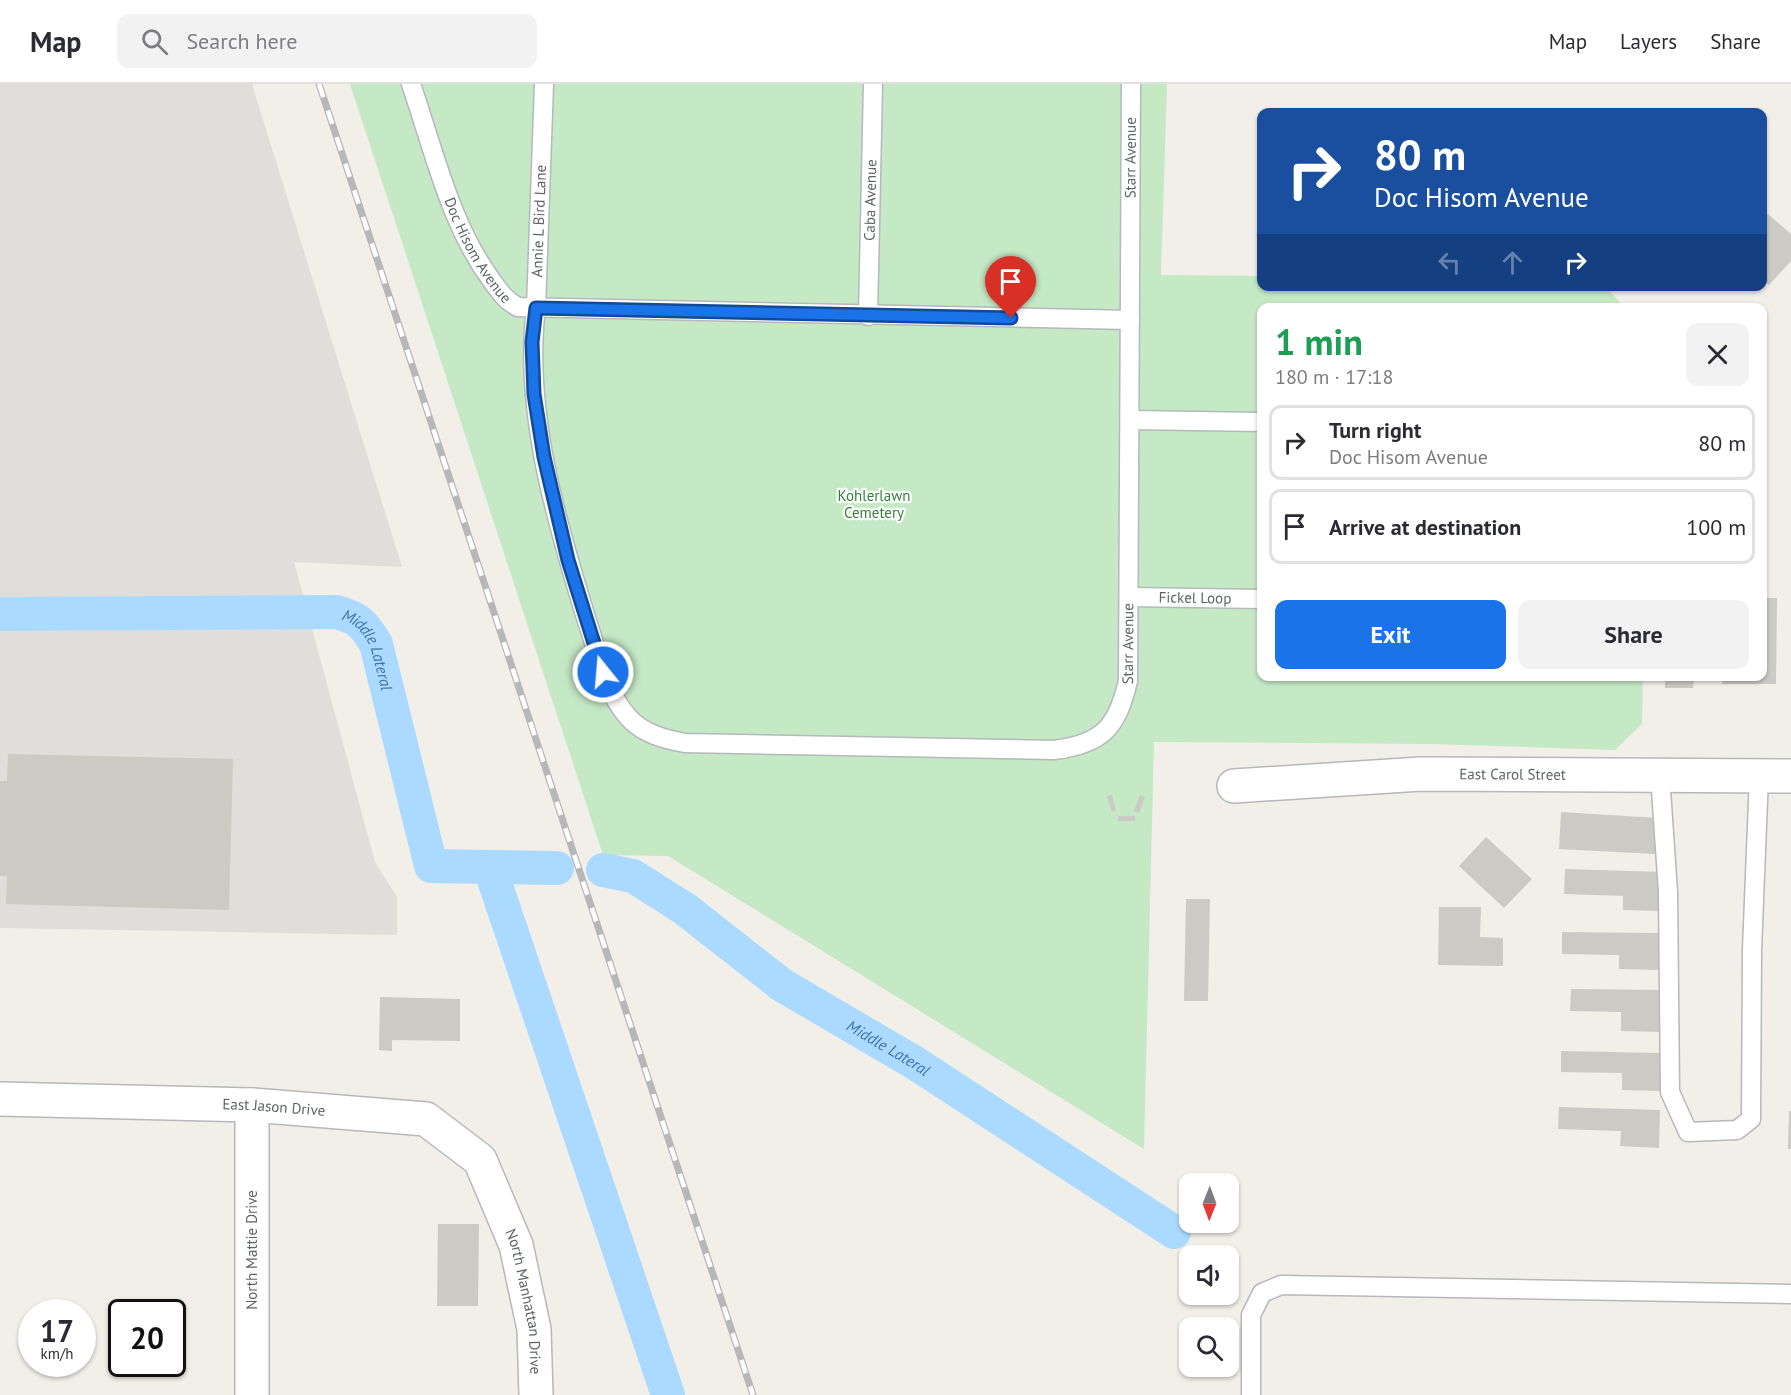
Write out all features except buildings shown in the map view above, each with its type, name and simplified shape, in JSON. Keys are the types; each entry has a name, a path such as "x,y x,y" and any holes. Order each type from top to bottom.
{"street":[{"name":"East Carol Street","path":"1234,786 1421,774 1791,776"},
{"name":"East Jason Drive","path":"0,1099 252,1105 426,1119 480,1160 501,1209"},
{"name":"North Mattie Drive","path":"252,1105 252,1395"},
{"name":"North Manhattan Drive","path":"501,1209 516,1245 534,1329 536,1395"}],"lane":[{"name":"Doc Hisom Avenue","path":"411,84 456,218 483,269 508,302 518,308 1130,320"},
{"name":"Annie L Bird Lane","path":"544,84 536,308 532,342 534,394 544,457 568,560 603,672 611,690 629,718 645,731"},
{"name":"Caba Avenue","path":"868,316 873,84"},
{"name":"Starr Avenue","path":"645,731 663,739 708,744 1054,750 1076,747 1096,739 1118,715 1128,681 1131,84"},
{"path":"1130,420 1257,423"},
{"name":"Fickel Loop","path":"1129,597 1257,599"},
{"path":"1660,775 1668,892 1670,1092 1688,1132 1737,1130 1751,1119 1752,950 1758,776"},
{"path":"1251,1395 1251,1315 1262,1293 1281,1285 1791,1294"}],"shaded area":[{"path":"0,84 252,84 402,567 294,562 375,862 397,897 397,935 0,928"}],"green space":[{"name":"Kohlerlawn Cemetery","path":"350,84 1167,84 1161,275 1257,276 1257,291 1610,291 1620,303 1257,303 1257,681 1643,681 1642,724 1615,750 1433,744 1154,742 1144,1149 668,856 603,855"}],"waterway":[{"name":"Middle Lateral","path":"0,614 336,612 356,619 376,644 431,866 557,868"},
{"path":"490,868 668,1395"},
{"name":"Middle Lateral","path":"603,870 633,876 685,909 782,985 915,1063 1174,1232"}],"railway":[{"path":"319,84 753,1395"}],"route":[{"path":"603,672 568,560 544,457 534,394 532,342 536,308 1011,318"}]}
